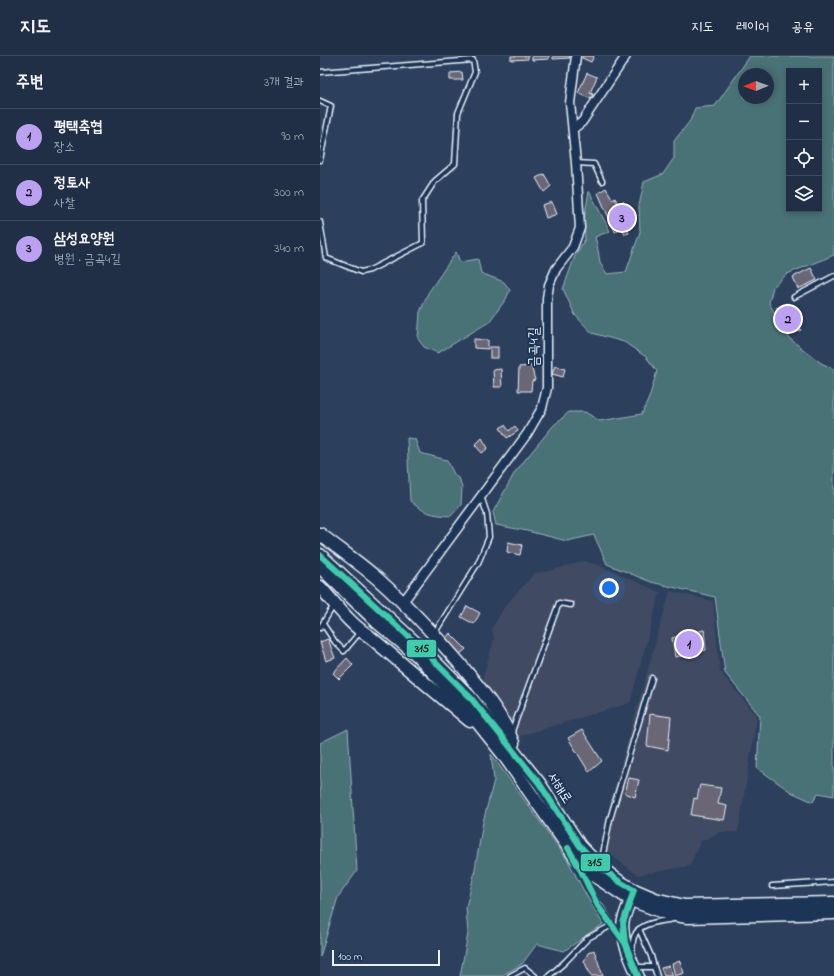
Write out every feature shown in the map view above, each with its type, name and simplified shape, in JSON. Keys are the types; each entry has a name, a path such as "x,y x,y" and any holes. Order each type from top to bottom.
{"main road":[{"path":"320,534 379,580 434,634 475,682 498,714 510,735 520,760"},
{"name":"서해로","path":"320,555 420,648 470,697 538,783 580,846 600,867 620,882 632,895 684,906 830,902"},
{"name":"서해로","path":"320,567 377,622 417,655 467,709 503,754 576,858 595,876 669,914 688,917 834,913"},
{"path":"320,587 334,605 365,634 487,734"},
{"path":"632,895 623,923 625,943 634,968"}],"street":[{"name":"금곡4길","path":"403,602 527,434 542,408 547,388 547,298 549,285 556,269 573,247 580,228 570,103 576,56"},
{"path":"573,129 582,122 626,56"}],"lane":[{"path":"320,72 473,60 475,72 458,113 455,164 435,181 422,202 423,243 370,270 362,272 326,258 320,222"},
{"path":"320,102 331,106 320,160"},
{"path":"576,163 594,164 602,182"},
{"path":"794,297 834,276"},
{"path":"434,634 478,563 489,537 487,514 481,496"},
{"path":"510,735 559,603 571,605"},
{"path":"334,605 321,626 344,651 365,634"},
{"path":"600,867 610,819 652,678"},
{"path":"576,858 596,900 625,943"},
{"path":"772,886 834,882"},
{"path":"654,967 634,968 634,937 639,929 648,924 688,917"},
{"path":"549,976 588,938 612,925"},
{"path":"639,929 651,956 657,976"},
{"path":"510,976 525,968 535,976"}],"shaded area":[{"path":"584,561 600,566 660,592 630,703 516,737 482,680 494,639 492,628 505,606 535,573 549,571"},
{"path":"670,591 713,601 720,672 757,716 738,832 721,832 701,841 689,866 638,875 611,855 603,846 605,821"}],"green space":[{"path":"750,56 834,56 834,255 787,274 773,287 769,303 790,339 821,363 834,369 834,796 818,793 813,802 791,792 757,768 760,716 725,673 715,597 651,582 607,564 594,535 567,541 496,525 493,512 515,472 553,426 569,412 585,412 600,421 642,414 649,398 657,371 646,357 624,342 592,333 575,315 563,289 575,256 585,239 584,219 589,191 610,231 595,237 600,262 607,274 626,272 640,232 639,206 644,182 663,174 674,158 674,141 690,121 695,108 715,106 738,73 738,104 774,104 774,68 742,68"},
{"path":"456,252 460,262 478,259 481,273 504,282 510,290 506,299 489,322 438,353 424,347 418,339 420,312 428,293"},
{"path":"407,438 415,439 420,453 447,460 454,474 460,480 462,488 461,505 451,516 429,513 410,501"},
{"path":"348,729 357,871 338,897 320,957 320,743"},
{"path":"491,754 567,859 603,924 564,951 537,944 522,964 501,976 460,976 468,934 466,907 474,875 483,822 494,780"}],"building":[{"path":"511,56 528,56 528,59 511,60"},
{"path":"532,56 549,56 549,59 532,60"},
{"path":"553,56 570,56 570,58 553,59"},
{"path":"583,56 594,56 591,62 582,58"},
{"path":"462,72 463,80 450,80 450,73"},
{"path":"587,73 597,77 590,93 593,94 591,99 578,93"},
{"path":"544,174 551,186 544,192 536,178"},
{"path":"606,188 613,200 615,198 618,204 623,201 625,206 628,204 634,218 634,225 627,227 629,233 625,234 622,228 615,232 598,193"},
{"path":"552,202 557,214 546,218 542,205"},
{"path":"811,268 817,280 798,289 793,277"},
{"path":"788,303 801,330 789,335 776,308"},
{"path":"474,339 488,340 488,349 474,348"},
{"path":"490,347 498,347 498,358 490,358"},
{"path":"531,366 535,380 532,381 531,391 518,391 519,367"},
{"path":"555,366 565,369 563,377 552,374"},
{"path":"501,369 502,387 494,387 493,370"},
{"path":"505,425 509,431 515,426 518,431 507,438 500,428"},
{"path":"482,438 488,448 482,453 475,445"},
{"path":"508,542 522,545 520,555 507,552"},
{"path":"467,606 480,613 474,624 461,617"},
{"path":"704,630 706,650 675,657 672,638"},
{"path":"450,633 466,649 459,655 444,641"},
{"path":"328,639 335,658 326,661 320,642"},
{"path":"347,658 353,665 339,679 333,673"},
{"path":"650,714 671,717 668,750 647,746"},
{"path":"582,730 602,761 589,772 568,738"},
{"path":"629,778 639,780 635,797 625,793"},
{"path":"700,785 721,788 718,804 727,806 724,820 691,815 694,798 697,799"},
{"path":"594,950 603,976 591,976 584,961 588,953"},
{"path":"680,961 684,973 675,976 672,964"},
{"path":"669,966 673,976 664,976 661,968"}],"transit line":[{"name":"315","path":"320,555 420,647 470,697 539,783 580,846 600,867 620,882 634,890 623,923 625,943 638,976"},
{"name":"315","path":"568,848 598,906 625,943"}],"place":[{"name":"삼성요양원","path":"622,218"},
{"name":"정토사","path":"788,319"},
{"name":"평택축협","path":"689,644"}]}
